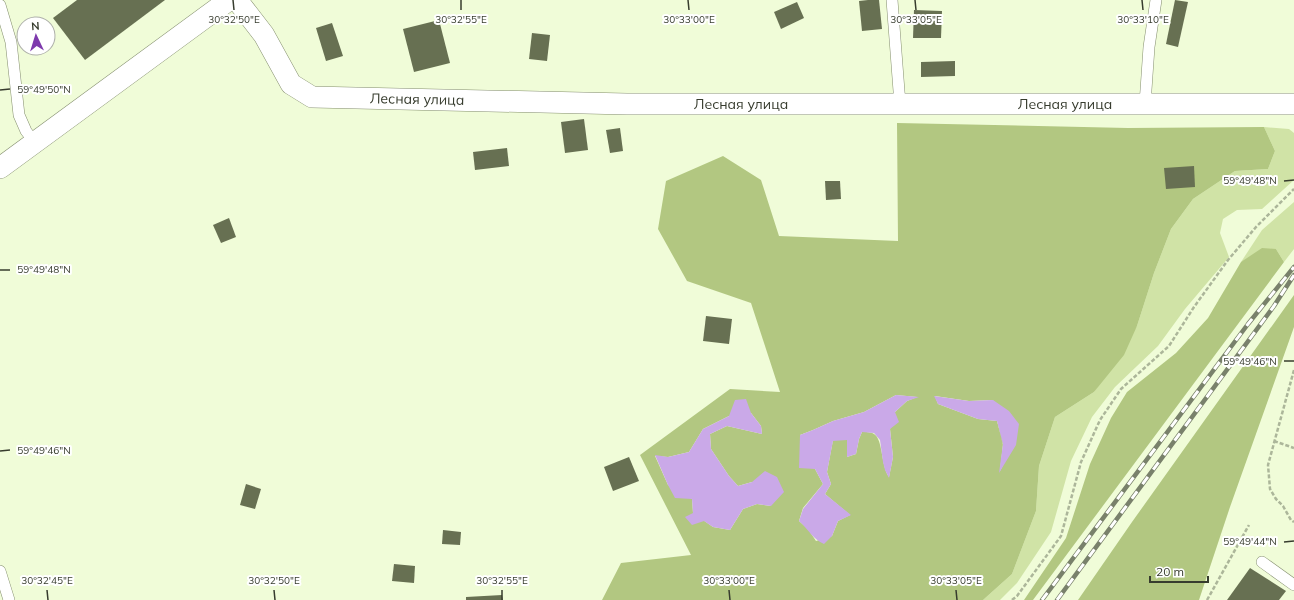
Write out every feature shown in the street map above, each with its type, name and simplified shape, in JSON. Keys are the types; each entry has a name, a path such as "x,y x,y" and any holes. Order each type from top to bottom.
{"street":[{"path":"0,168 229,0"},
{"name":"Лесная улица","path":"237,0 264,36 291,84 312,96 627,104 1294,104"}],"lane":[{"path":"892,0 900,104"},
{"path":"1146,104 1149,47 1156,0"},
{"path":"0,6 11,42 20,115 26,130 35,142"},
{"path":"1262,562 1294,585"},
{"path":"0,571 9,600"}],"path":[{"path":"1012,600 1017,596 1061,536 1081,462 1100,420 1121,389 1169,346 1194,307 1228,260 1256,227 1294,189"},
{"path":"1294,370 1268,465 1270,489 1276,499 1283,506 1291,520 1294,522"},
{"path":"1274,441 1294,448"},
{"path":"1207,600 1249,525"}],"green space":[{"path":"897,123 1128,128 1264,127 1275,151 1268,169 1235,171 1193,199 1171,229 1154,273 1137,326 1124,355 1094,392 1055,417 1039,466 1036,511 1012,574 983,600 602,600 621,563 691,555 640,455 730,389 780,392 751,303 687,281 658,229 666,181 723,156 761,180 779,236 898,241","holes":["896,395 917,397 907,401 895,412 890,429 893,457 889,477 886,472 879,441 874,434 870,432 862,432 856,454 847,457 847,440 833,440 827,472 831,484 825,494 850,515 838,521 832,536 816,541 808,529 799,521 803,508 823,484 800,435 833,421 864,412","935,396 969,401 993,400 1001,436 997,421 978,419 938,404","751,413 761,426 762,434 727,426 710,434 711,449 729,476 738,486 752,482 771,506 757,504 743,509 730,530 713,527 693,513 692,499 668,485 655,456 668,457 689,452 703,429 729,416","1003,445 1006,459 1000,471"]},
{"path":"1264,127 1289,129 1294,133 1294,180 1262,209 1237,210 1223,219 1220,233 1229,257 1185,309 1158,346 1115,387 1092,417 1071,461 1051,532 1017,583 1000,600 983,600 1012,574 1036,511 1039,466 1055,417 1094,392 1137,326 1154,273 1171,229 1193,199 1235,171 1268,169 1275,151"},
{"path":"1294,202 1294,249 1284,262 1276,249 1241,262 1262,230"},
{"path":"1262,248 1276,249 1284,262 1033,600 1024,600 1066,538 1090,464 1111,418 1127,392 1176,353 1208,318 1241,262"},
{"path":"1294,295 1294,327 1230,507 1199,600 1078,600 1132,522"}],"shaded area":[{"path":"896,395 919,397 907,401 895,412 899,422 890,429 893,457 889,478 883,462 880,440 874,433 862,432 856,454 847,457 847,440 833,441 827,472 831,484 825,494 851,515 838,521 832,536 824,544 820,542 799,521 803,509 823,484 815,469 799,468 800,435 833,421 864,412"},
{"path":"934,396 969,401 993,400 1009,411 1019,424 1016,445 999,473 1003,444 997,421 978,419 938,404"},
{"path":"746,399 751,413 761,426 762,434 727,426 710,434 711,449 729,476 738,486 752,482 765,471 777,477 784,492 771,506 757,504 743,509 730,530 713,527 704,521 692,525 685,517 693,513 692,499 675,498 655,455 668,457 689,452 703,429 729,416 735,400"}],"building":[{"path":"77,0 165,0 85,60 56,22 56,16"},
{"path":"879,0 882,29 862,31 859,1"},
{"path":"1175,0 1188,2 1178,47 1166,44"},
{"path":"797,2 804,18 781,29 774,12"},
{"path":"914,10 942,11 941,38 913,38"},
{"path":"439,20 450,63 414,72 403,29"},
{"path":"332,23 343,56 326,61 316,28"},
{"path":"532,33 550,35 547,61 529,59"},
{"path":"955,61 955,76 921,77 921,62"},
{"path":"584,119 588,150 565,153 561,122"},
{"path":"620,128 623,151 610,153 606,130"},
{"path":"507,148 509,166 475,170 473,152"},
{"path":"1194,166 1195,187 1166,189 1164,168"},
{"path":"825,181 840,181 841,199 826,200"},
{"path":"229,218 236,237 221,243 213,225"},
{"path":"706,316 732,319 729,344 703,341"},
{"path":"629,457 639,481 613,491 604,467"},
{"path":"246,484 261,489 255,509 240,505"},
{"path":"443,530 461,532 460,545 442,544"},
{"path":"394,564 415,566 414,583 392,581"},
{"path":"1250,568 1286,591 1279,600 1227,600"},
{"path":"502,595 503,600 466,600 466,597"}],"railway":[{"path":"1042,600 1248,324 1294,267"},
{"path":"1057,600 1274,306 1294,275"}]}
